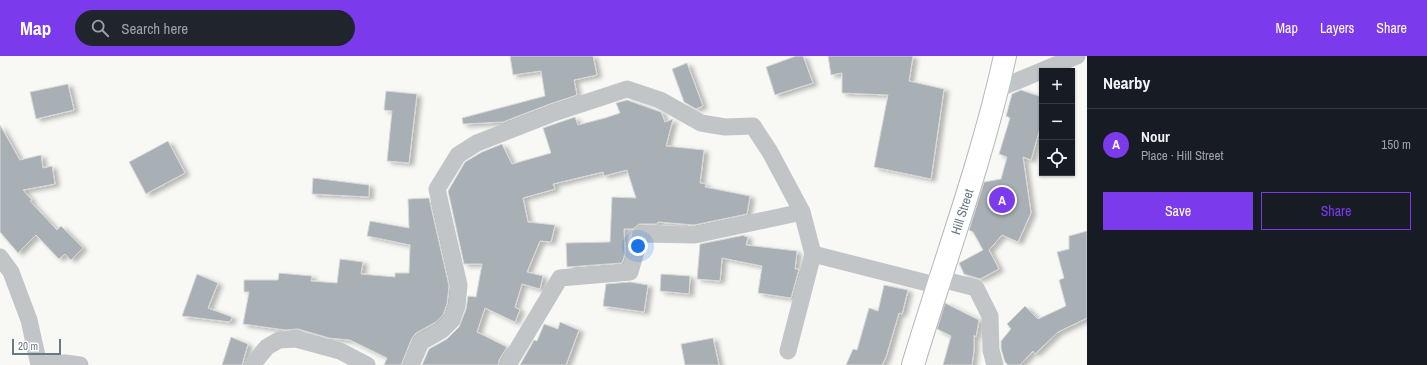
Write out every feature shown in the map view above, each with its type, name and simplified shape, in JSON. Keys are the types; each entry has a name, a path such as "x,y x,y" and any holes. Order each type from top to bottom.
{"main road":[{"name":"Hill Street","path":"913,365 940,282 998,89 1006,56"}],"street":[{"path":"998,89 1077,56"},
{"path":"412,365 421,342 442,330 452,320 457,306 459,285 437,189 458,154 477,143 544,117 627,89 660,100 701,123 726,127 753,126 770,152 802,212 813,254 788,351"},
{"path":"508,365 560,278 630,272 641,234 695,235 802,212"},
{"path":"813,254 940,282 976,288 990,316 991,350 995,365"},
{"path":"0,257 11,272 29,320 39,364 65,363 80,365"},
{"path":"252,365 267,347 279,340 296,339 340,350 367,365"}],"building":[{"path":"510,56 593,56 597,75 574,80 577,95 503,122 463,124 462,118 545,96 541,71 513,75"},
{"path":"796,56 803,56 813,83 775,95 766,67"},
{"path":"828,56 913,56 909,81 944,89 931,179 874,167 888,95 842,93 842,73 831,75"},
{"path":"687,63 703,106 696,109 684,102 672,69"},
{"path":"68,84 74,110 36,119 30,92"},
{"path":"1021,90 1039,96 1039,132 1031,160 1023,157 1031,213 1018,242 1002,235 989,250 999,269 980,279 964,274 959,263 983,250 973,232 969,230 984,182 1001,179 1007,157 999,154 1010,118 1006,116 1012,94"},
{"path":"386,91 417,94 409,163 387,161 392,111 384,110"},
{"path":"627,100 661,112 665,122 673,119 666,146 704,150 700,183 706,184 705,187 750,196 747,214 694,225 658,222 657,224 639,224 633,229 624,229 625,254 622,263 567,267 566,243 610,242 612,197 636,198 627,170 604,176 603,172 553,184 555,189 523,198 528,222 555,225 551,242 540,241 527,272 543,276 540,289 522,284 515,307 520,310 515,322 485,308 477,332 507,347 499,360 498,365 422,365 429,349 447,339 459,327 466,309 468,296 476,297 482,264 464,264 448,191 465,162 482,152 502,144 512,164 551,153 543,128 575,117 578,125 620,113 616,103"},
{"path":"0,125 20,160 41,155 43,168 52,166 55,184 23,190 32,200 30,201 57,230 61,226 83,248 71,260 65,254 59,259 36,235 18,253 0,232"},
{"path":"168,141 185,173 146,194 129,162"},
{"path":"313,178 369,185 369,197 312,194"},
{"path":"429,198 449,286 447,304 443,315 436,322 416,333 412,338 401,365 384,365 387,358 350,340 329,338 298,329 285,330 243,324 249,292 244,292 244,280 278,280 279,273 312,276 311,281 337,283 340,259 363,262 361,274 395,277 395,273 409,273 410,245 367,236 370,221 409,228 408,199"},
{"path":"1087,231 1087,318 1058,332 1035,354 1033,351 1020,365 1008,365 1005,362 1001,349 1001,341 1011,329 1007,324 1025,306 1038,319 1066,306 1059,280 1064,278 1057,252 1069,249 1069,236"},
{"path":"745,235 744,236 748,237 746,245 797,251 795,269 799,269 791,298 758,293 762,266 722,258 720,281 697,279 700,244"},
{"path":"197,274 218,283 208,308 232,317 230,322 182,316"},
{"path":"661,274 690,276 689,294 660,291"},
{"path":"630,282 648,285 644,312 603,306 606,284"},
{"path":"884,285 908,290 902,314 899,313 886,357 882,365 846,365 853,349 857,350 869,308 878,311"},
{"path":"945,303 979,320 976,337 974,335 972,365 943,365 951,336 937,329"},
{"path":"560,322 579,330 566,365 520,365 534,340 537,341 544,324 558,329"},
{"path":"231,337 248,344 242,365 222,365"},
{"path":"713,338 719,365 685,365 681,344"}],"place":[{"name":"Nour","path":"1002,200"}]}
